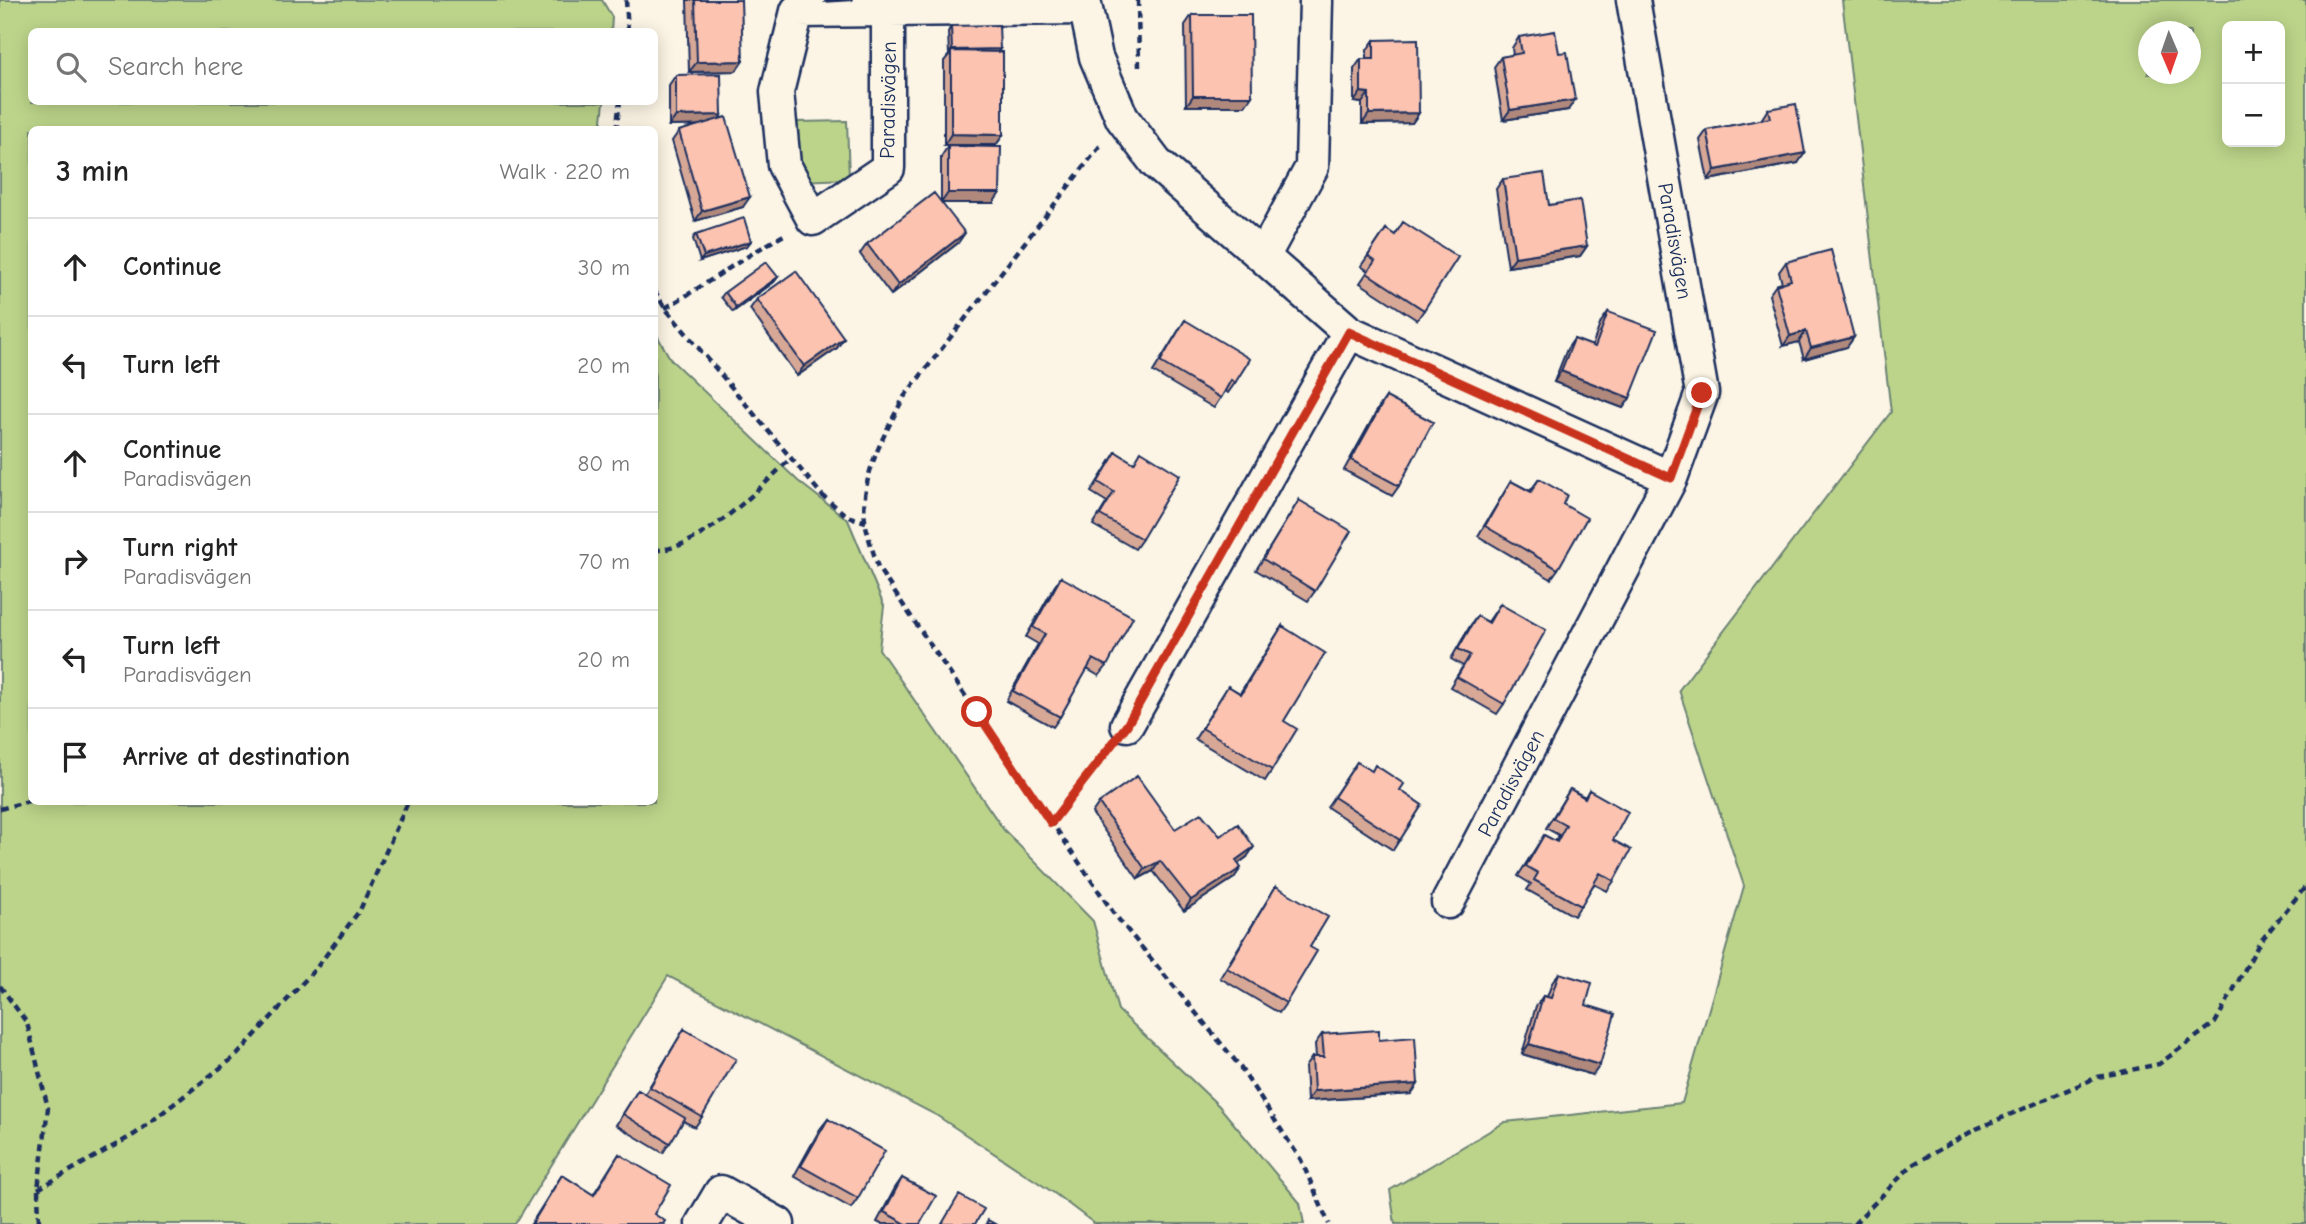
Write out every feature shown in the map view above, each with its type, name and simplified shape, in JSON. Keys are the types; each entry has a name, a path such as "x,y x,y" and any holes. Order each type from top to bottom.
{"street":[{"path":"1264,254 1312,167 1316,0"},
{"name":"Paradisvägen","path":"1448,902 1671,478 1702,393 1633,0"},
{"name":"Paradisvägen","path":"888,10 888,168 813,219 784,165 777,92 797,11 1084,4 1096,57 1122,118 1156,163 1264,254 1349,332 1671,478"},
{"path":"1127,725 1349,332"},
{"path":"702,1224 721,1192 778,1224"}],"path":[{"path":"626,0 628,28"},
{"path":"1138,0 1140,88 1122,118 904,397 879,443 865,499 866,522 878,568 1115,915 1238,1064 1301,1160 1329,1224"},
{"path":"617,126 620,105"},
{"path":"665,307 695,292 732,264 813,219"},
{"path":"658,296 822,495 847,516 866,522"},
{"path":"658,550 666,550 723,521 790,459"},
{"path":"1051,823 1127,725"},
{"path":"0,809 28,801"},
{"path":"38,1189 135,1134 237,1055 317,967 360,910 407,805"},
{"path":"1854,1224 1912,1165 1976,1129 2098,1077 2159,1063 2216,1023 2260,942 2306,886"},
{"path":"0,986 27,1023 48,1108 38,1189 38,1224"}],"green space":[{"path":"0,0 602,0 612,17 611,28 28,28 28,105 604,105 601,126 28,126 28,805 658,805 658,337 671,360 798,481 848,520 884,606 879,649 1004,830 1093,921 1118,1010 1219,1106 1300,1203 1304,1224 1095,1224 1054,1193 936,1115 668,976 515,1224 0,1224"},
{"path":"1842,0 2306,0 2306,1224 1395,1224 1390,1190 1505,1122 1682,1103 1744,886 1679,690 1891,412"},
{"path":"847,121 849,179 799,181 797,122"}],"building":[{"path":"695,0 741,0 743,61 697,62"},
{"path":"1192,15 1251,15 1252,96 1193,96"},
{"path":"999,25 1000,49 952,50 951,26"},
{"path":"1555,31 1559,53 1567,52 1575,100 1510,110 1501,57 1522,53 1519,37"},
{"path":"1418,39 1419,113 1369,114 1369,93 1361,92 1361,59 1374,59 1374,40"},
{"path":"951,51 1003,52 1003,135 951,134"},
{"path":"721,74 722,115 676,116 676,75"},
{"path":"1796,104 1805,153 1715,170 1707,130 1770,118 1768,109"},
{"path":"726,117 750,197 702,211 679,131"},
{"path":"948,146 1001,147 1000,193 948,193"},
{"path":"1544,173 1549,205 1580,200 1587,246 1515,257 1503,179"},
{"path":"934,193 965,233 898,285 867,244"},
{"path":"744,218 751,241 704,256 696,234"},
{"path":"1403,222 1458,257 1424,310 1367,273 1375,261 1368,256 1386,229 1395,235"},
{"path":"1831,250 1854,337 1811,348 1806,331 1790,336 1776,285 1791,280 1786,262"},
{"path":"766,262 778,277 736,307 725,292"},
{"path":"796,271 844,338 804,366 757,299"},
{"path":"1608,312 1657,330 1630,398 1561,371 1574,339 1595,347"},
{"path":"1185,320 1250,359 1235,383 1231,380 1221,398 1160,362"},
{"path":"1386,397 1433,422 1399,486 1351,460"},
{"path":"1141,451 1180,475 1142,539 1100,515 1114,492 1098,482 1116,452 1134,463"},
{"path":"1539,479 1567,495 1563,504 1587,518 1558,569 1485,526 1511,481 1531,492"},
{"path":"1299,500 1351,531 1315,591 1263,559"},
{"path":"1061,577 1133,617 1107,666 1093,659 1060,717 1013,691 1045,634 1033,627"},
{"path":"1500,604 1546,630 1504,704 1457,677 1470,655 1458,649 1477,616 1489,623"},
{"path":"1282,626 1325,653 1284,721 1297,729 1272,770 1202,728 1228,686 1241,694"},
{"path":"1357,762 1372,771 1375,765 1404,784 1400,790 1422,805 1400,840 1334,797"},
{"path":"1137,776 1175,829 1201,813 1220,836 1238,824 1254,847 1236,860 1241,868 1191,900 1160,861 1145,869 1099,803"},
{"path":"1570,789 1585,798 1589,790 1628,812 1613,840 1631,850 1614,881 1600,873 1581,906 1534,880 1538,873 1526,866 1544,835 1557,842 1566,825 1553,818"},
{"path":"1276,886 1328,917 1310,947 1317,951 1286,1003 1227,968"},
{"path":"1559,973 1592,983 1586,1005 1615,1014 1600,1065 1529,1044 1543,996 1551,998"},
{"path":"684,1029 736,1059 702,1117 650,1087"},
{"path":"1379,1030 1379,1040 1415,1037 1418,1084 1314,1091 1312,1057 1324,1057 1322,1034"},
{"path":"638,1090 685,1118 670,1143 623,1114"},
{"path":"828,1119 885,1151 858,1198 801,1166"},
{"path":"619,1154 671,1185 654,1214 665,1221 663,1224 532,1224 562,1175 594,1195"},
{"path":"902,1178 936,1196 920,1224 906,1224 884,1212"},
{"path":"959,1195 984,1209 975,1224 942,1224"}],"route":[{"path":"977,712 1051,823 1127,725 1349,332 1671,478 1702,393"}]}
